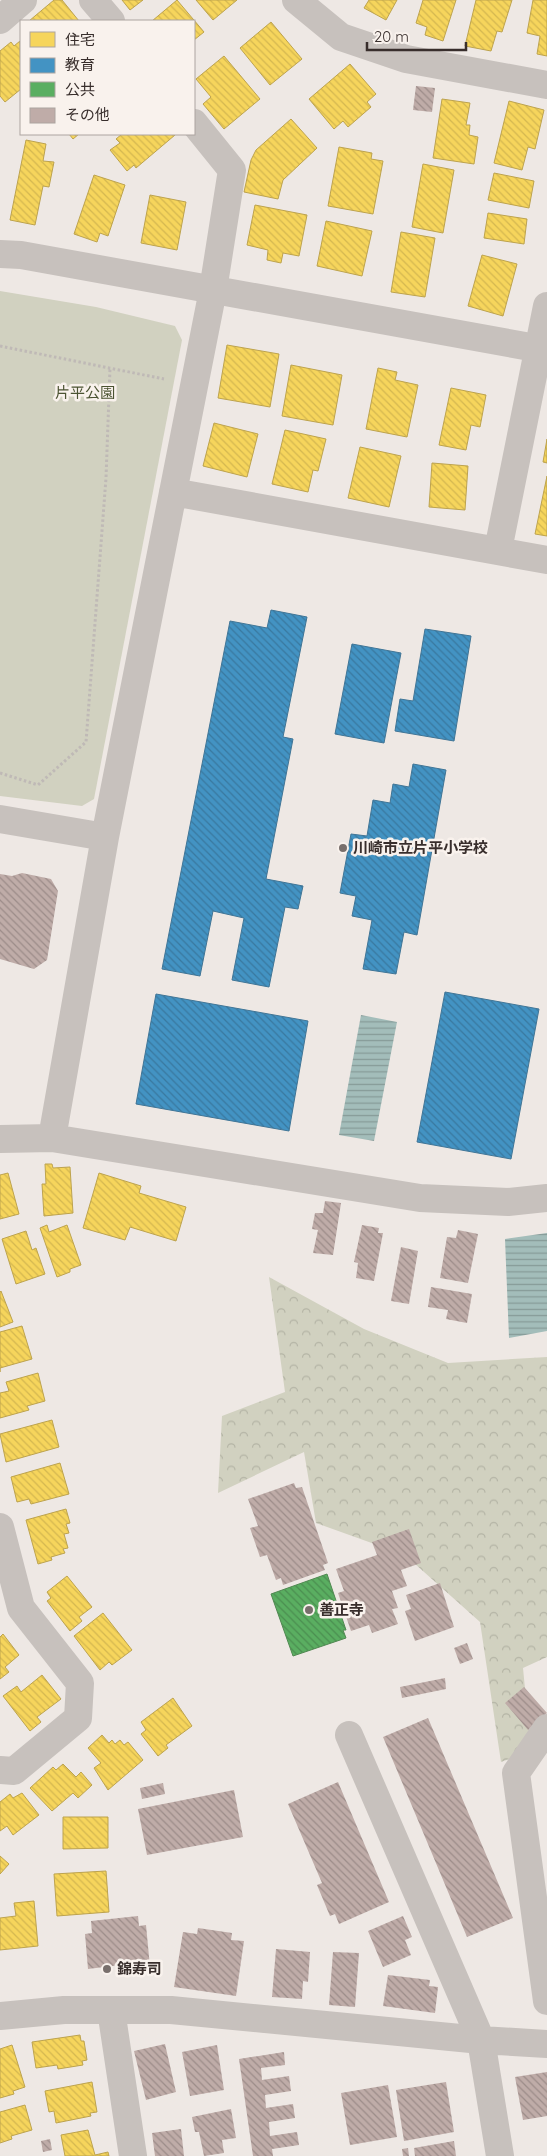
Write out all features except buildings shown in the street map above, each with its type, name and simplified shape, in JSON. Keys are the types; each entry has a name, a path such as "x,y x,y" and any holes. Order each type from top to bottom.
{"street":[{"path":"0,20 23,0"},
{"path":"93,0 110,20"},
{"path":"296,0 341,37 406,59 547,85"},
{"path":"52,1138 105,837 213,290 232,170 195,124"},
{"path":"0,254 21,255 543,350"},
{"path":"498,550 543,350 547,306"},
{"path":"173,492 547,560"},
{"path":"0,818 105,837"},
{"path":"0,1139 52,1138 420,1198 508,1202 547,1198"},
{"path":"0,1527 21,1608 80,1683 78,1718 14,1771 0,1770"},
{"path":"547,1728 516,1773 547,2001"},
{"path":"349,1735 480,2040 500,2156"},
{"path":"0,2016 64,2010 171,2010 480,2040 547,2044"},
{"path":"110,2010 133,2156"}],"path":[{"path":"0,346 194,385"},
{"path":"0,773 38,785 86,742 106,478 110,368"}],"green space":[{"name":"片平公園","path":"0,291 96,307 175,326 182,340 94,799 82,806 0,796"},
{"path":"269,1277 364,1329 448,1363 547,1357 547,1657 523,1668 531,1751 501,1762 480,1622 405,1555 316,1523 304,1452 218,1493 222,1416 285,1392"}],"water":[{"path":"361,1015 397,1022 374,1141 339,1135"},
{"path":"547,1233 547,1331 509,1338 505,1239"}],"place":[{"name":"川崎市立片平小学校","path":"343,848"},
{"name":"善正寺","path":"309,1610"},
{"name":"錦寿司","path":"107,1969"}]}
